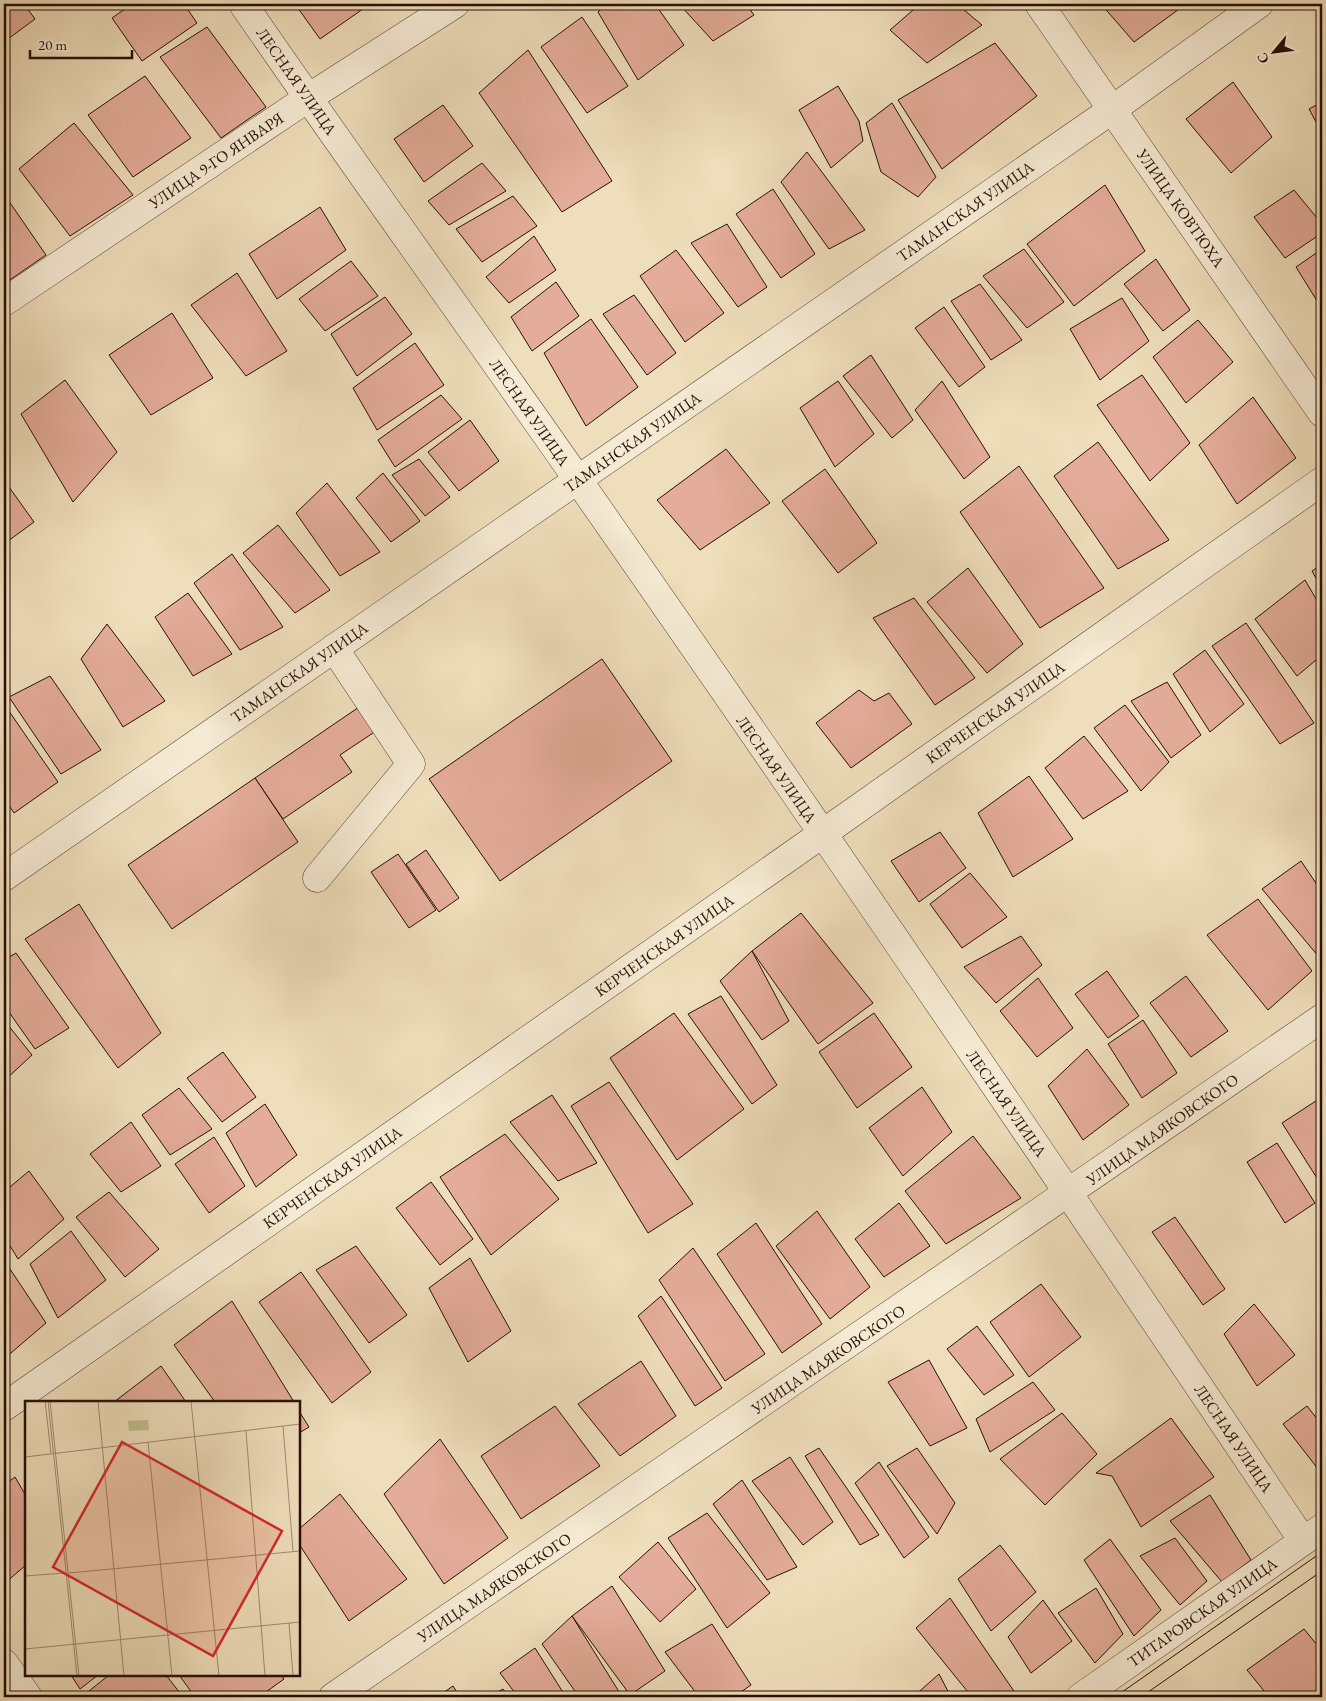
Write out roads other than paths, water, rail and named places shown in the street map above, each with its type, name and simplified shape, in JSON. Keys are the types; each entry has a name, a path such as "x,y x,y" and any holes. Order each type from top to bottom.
{"street":[{"name":"ЛЕСНАЯ УЛИЦА","path":"243,4 578,480 1069,1194 1313,1534"},
{"name":"УЛИЦА 9-ГО ЯНВАРЯ","path":"4,302 308,98 455,4"},
{"name":"УЛИЦА КОВТЮХА","path":"1039,4 1322,413"},
{"name":"ТАМАНСКАЯ УЛИЦА","path":"4,877 1113,109 1259,4"},
{"name":"КЕРЧЕНСКАЯ УЛИЦА","path":"4,1407 1322,481"},
{"path":"317,878 412,764 334,648"},
{"name":"УЛИЦА МАЯКОВСКОГО","path":"333,1697 1069,1194 1322,1018"},
{"name":"ТИТАРОВСКАЯ УЛИЦА","path":"1081,1697 1313,1534"},
{"path":"4,1663 28,1697"}],"tram line":[{"path":"1115,1697 1322,1552"},
{"path":"1141,1697 1322,1571"}]}
